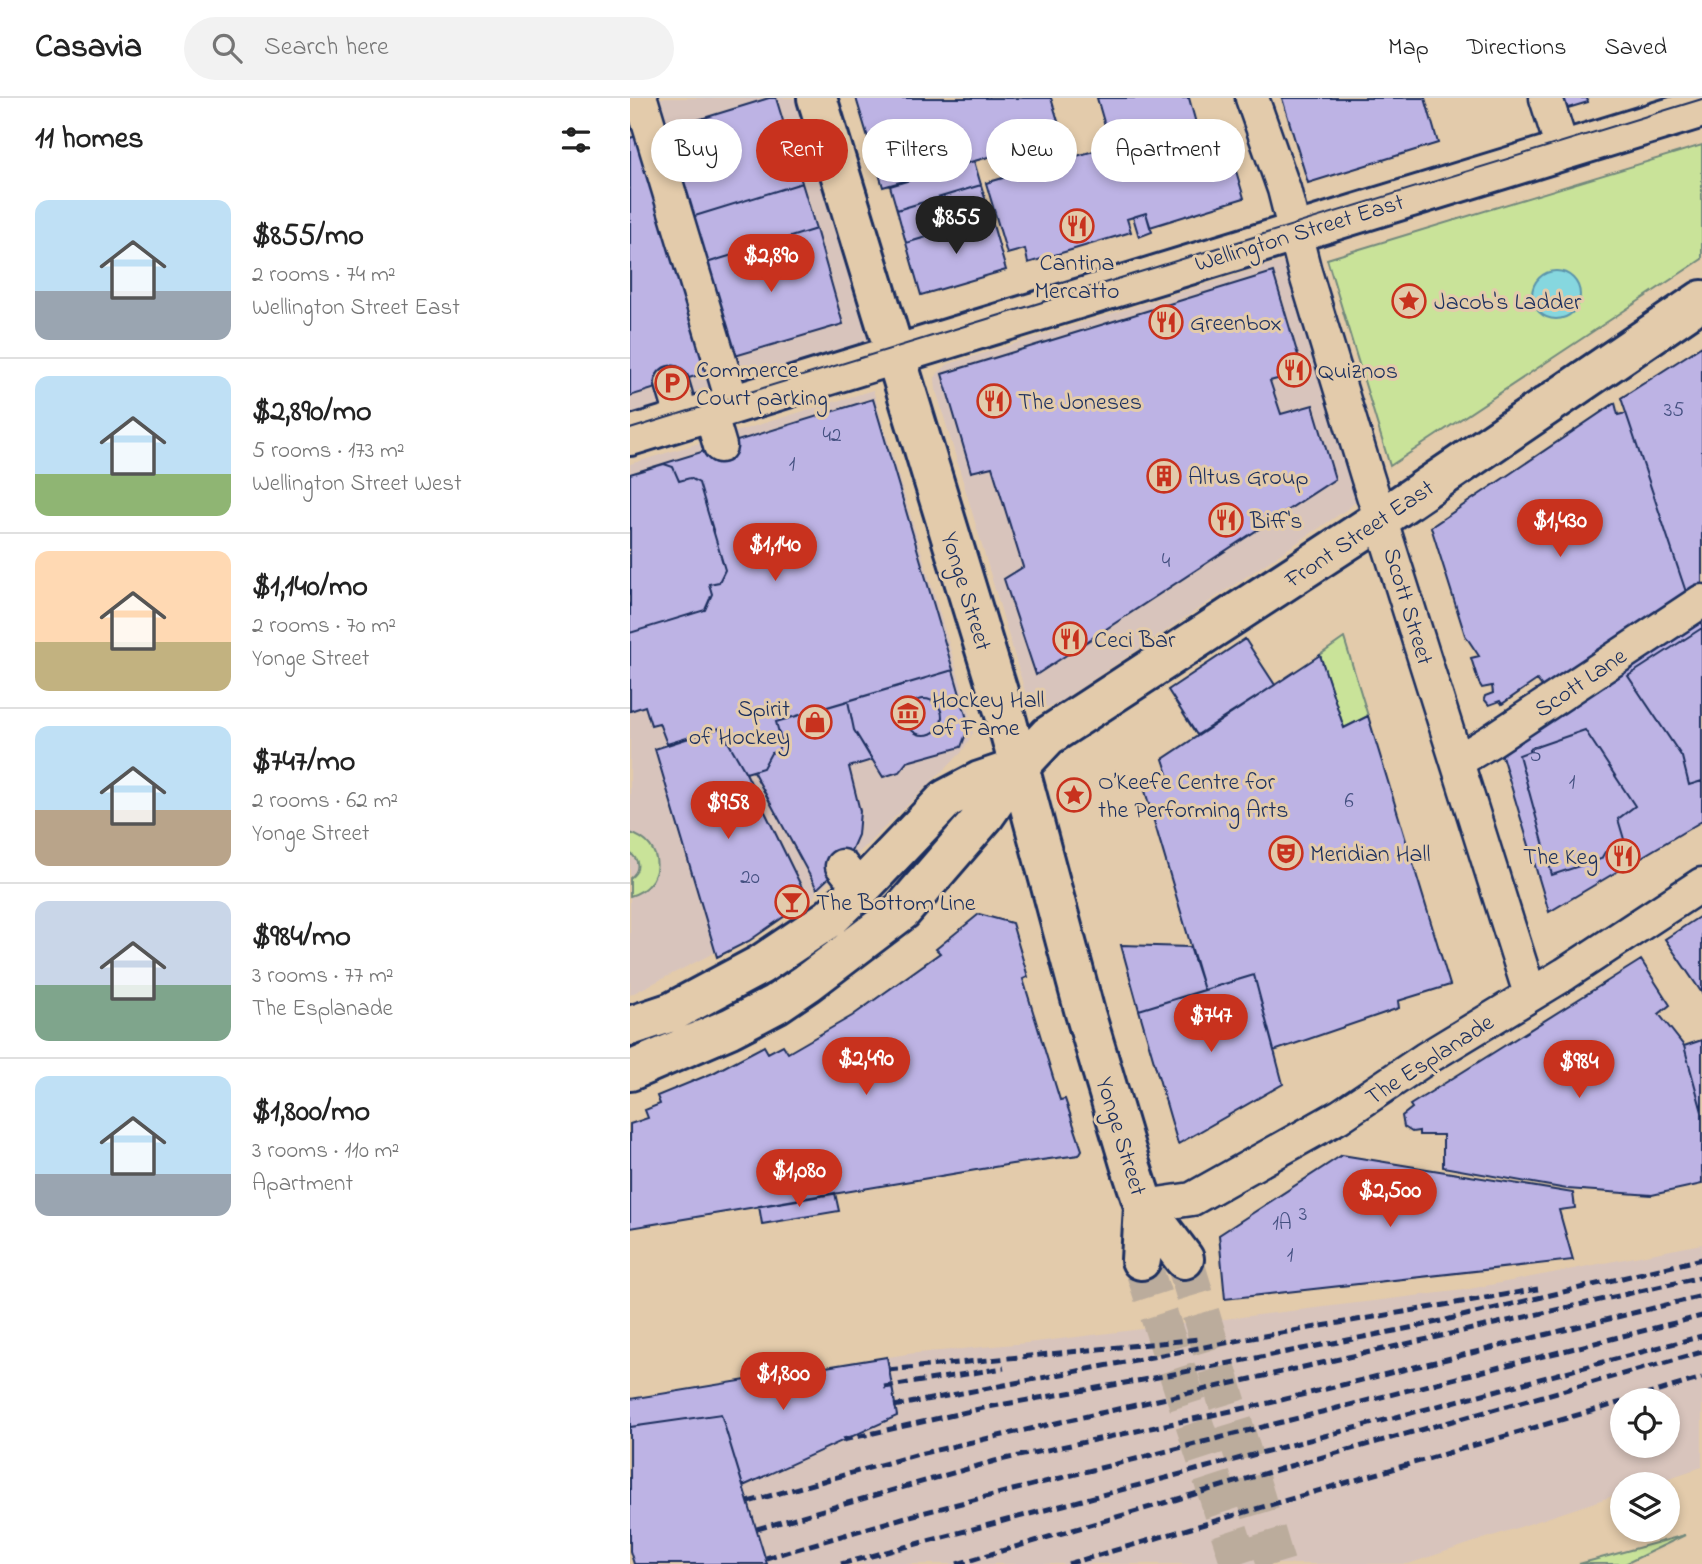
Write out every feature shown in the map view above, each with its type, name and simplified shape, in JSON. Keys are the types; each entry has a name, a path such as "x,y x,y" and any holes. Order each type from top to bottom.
{"main road":[{"name":"Yonge Street","path":"817,98 1006,718 1085,1013 1144,1206 1142,1260"},
{"name":"Wellington Street East","path":"630,436 711,420 895,355 1702,108"},
{"name":"Front Street East","path":"637,1069 730,1028 776,1004 807,983 902,911 985,815 1018,768 1048,736 1382,518 1702,300"},
{"path":"637,1069 630,1026 672,1012 760,965 830,918 851,878 946,799 980,781 1018,768"},
{"path":"851,878 888,921"},
{"name":"Yonge Street","path":"1144,1206 1184,1259"}],"street":[{"name":"Scott Street","path":"1252,98 1297,233 1306,272 1530,994"},
{"path":"1546,98 1563,151"},
{"path":"642,102 711,420"},
{"path":"672,383 711,420"},
{"name":"Scott Lane","path":"1458,761 1702,601"},
{"name":"The Esplanade","path":"1144,1206 1192,1199 1340,1116 1425,1059 1565,974 1702,884"}],"shaded area":[{"path":"630,98 817,98 823,119 756,119 756,182 842,182 895,355 630,436"},
{"name":"Altus Group","path":"1283,262 1287,264 1358,499 1349,508 1058,703 1049,707 1034,705 1027,698 936,390 935,378 948,364"},
{"path":"873,390 972,721 973,733 961,753 800,910 630,995 630,464"},
{"path":"1702,1244 1702,1467 1680,1474 1680,1472 1610,1472 1610,1497 1408,1564 647,1564 630,1399 907,1354 1027,1343 1464,1290"}],"green space":[{"path":"1702,145 1702,259 1390,466 1327,259"},
{"path":"1344,638 1368,716 1344,728 1320,655"},
{"path":"630,833 642,838 650,846 657,865 650,883 642,891 630,896 630,878 638,866 630,853"},
{"path":"1659,1542 1671,1542 1625,1564 1579,1564"}],"water":[{"path":"1556,271 1573,278 1580,295 1573,312 1556,319 1539,312 1532,295 1539,278"}],"building":[{"path":"776,98 782,119 756,119 756,182 802,183 682,220 670,182 742,182 742,119 701,119"},
{"path":"856,98 1051,98 1057,119 986,119 986,158 972,162 972,119 862,119"},
{"path":"1097,98 1189,98 1195,119 1103,119"},
{"path":"1282,98 1425,98 1438,143 1308,183"},
{"path":"1554,98 1587,98 1588,102 1558,111"},
{"path":"642,134 651,163 651,182 657,182 715,370 630,396 630,138"},
{"path":"1091,152 1091,182 1239,182 1244,198 1150,227 1146,213 1127,219 1131,232 1028,263 1025,249 1007,254 986,183 1077,182 1077,156"},
{"path":"972,162 981,185 897,210 890,186 903,182 972,182"},
{"path":"881,182 901,182 883,187"},
{"path":"802,183 816,229 697,266 682,220"},
{"path":"981,185 991,218 906,243 897,210"},
{"path":"1146,213 1152,232 1139,237 1133,217"},
{"path":"991,218 1006,270 921,295 906,243"},
{"path":"816,229 843,324 728,358 697,266"},
{"name":"Altus Group","path":"1273,272 1303,372 1270,381 1281,414 1313,405 1335,479 1036,675 1004,579 1023,567 992,467 971,472 942,374"},
{"path":"1702,346 1702,589 1688,598 1621,398"},
{"path":"873,399 953,670 776,722 781,740 778,751 771,753 763,768 746,773 720,728 667,744 659,723 651,725 645,706 630,711 630,474"},
{"path":"1615,403 1618,415 1626,413 1688,598 1545,690 1537,680 1502,704 1500,701 1489,705 1484,699 1493,693 1492,686 1482,688 1479,683 1471,658 1479,656 1465,635 1431,527"},
{"path":"664,464 673,467 679,481 690,478 699,483 725,570 719,582 709,584 712,594 705,610 630,633 630,474"},
{"path":"1702,614 1702,821 1549,912 1500,749"},
{"path":"1702,628 1702,781 1689,785 1682,757 1628,676"},
{"path":"1245,639 1275,685 1197,735 1168,690"},
{"name":"Meridian Hall","path":"1320,655 1344,728 1368,716 1450,985 1398,1001 1399,1008 1274,1051 1254,975 1204,990 1143,784 1170,780 1163,759"},
{"name":"Hockey Hall of Fame","path":"953,670 969,726 961,747 907,762 899,772 883,777 854,730 848,701"},
{"path":"924,699 937,704 942,717 937,730 924,735 911,730 906,717 911,704"},
{"path":"848,701 854,730 872,760 849,767 860,811 858,835 850,853 854,854 817,889 753,771 763,768 771,753 778,751 781,740 776,722"},
{"path":"720,728 746,773 808,900 749,941 717,957 655,749"},
{"path":"1585,730 1635,806 1618,819 1626,846 1605,852 1601,859 1552,875 1519,755"},
{"path":"979,914 1012,923 1028,977 1023,979 1060,1100 1065,1099 1082,1150 1079,1155 630,1228 630,1124 648,1118 645,1110 660,1104 657,1096 713,1073 764,1046 768,1053 783,1045 788,1053 852,1016 940,953 936,949"},
{"path":"1702,915 1702,993 1665,939"},
{"path":"1121,945 1190,947 1204,990 1139,1010"},
{"path":"1641,960 1670,1005 1659,1014 1684,1046 1702,1112 1702,1184 1652,1195 1567,1189 1443,1167 1443,1135 1419,1135 1419,1131 1412,1132 1404,1127 1402,1116 1412,1108 1410,1105"},
{"path":"1254,975 1283,1084 1178,1144 1139,1010"},
{"path":"1702,1040 1702,1112 1684,1046"},
{"path":"1702,1040 1702,1112 1684,1046"},
{"path":"1342,1155 1573,1193 1575,1208 1559,1210 1573,1260 1225,1299 1219,1235"},
{"path":"835,1193 839,1211 762,1224 759,1206"},
{"path":"887,1357 897,1416 743,1486 721,1414 630,1427 630,1399"},
{"path":"721,1414 767,1564 634,1564 630,1551 630,1427"}],"tunnel":[{"path":"1184,1259 1276,1564"},
{"path":"1141,1260 1240,1564"}],"tram line":[{"path":"630,429 1702,99"}],"railway":[{"path":"843,1440 988,1407 1420,1326 1702,1259"},
{"path":"748,1502 919,1454 1702,1277"},
{"path":"894,1406 1246,1339 1538,1289"},
{"path":"757,1529 995,1461 1269,1403 1702,1296"},
{"path":"766,1558 906,1517 1702,1316"},
{"path":"841,1564 1702,1336"},
{"path":"888,1370 1200,1339"},
{"path":"957,1564 1290,1466 1702,1352"},
{"path":"884,1387 1004,1368"},
{"path":"1669,1388 1702,1378"},
{"path":"1068,1564 1610,1406"}],"place":[{"name":"Cantina Mercatto","path":"1077,226"},
{"name":"Jacob's Ladder","path":"1409,301"},
{"name":"Greenbox","path":"1166,322"},
{"name":"Quiznos","path":"1294,370"},
{"name":"Commerce Court parking","path":"672,383"},
{"name":"The Joneses","path":"994,401"},
{"name":"Altus Group","path":"1164,476"},
{"name":"Biff's","path":"1226,520"},
{"name":"Ceci Bar","path":"1070,639"},
{"name":"Hockey Hall of Fame","path":"908,713"},
{"name":"Spirit of Hockey","path":"815,722"},
{"name":"O’Keefe Centre for the Performing Arts","path":"1074,795"},
{"name":"Meridian Hall","path":"1286,853"},
{"name":"The Keg","path":"1623,856"},
{"name":"The Bottom Line","path":"792,902"}]}
